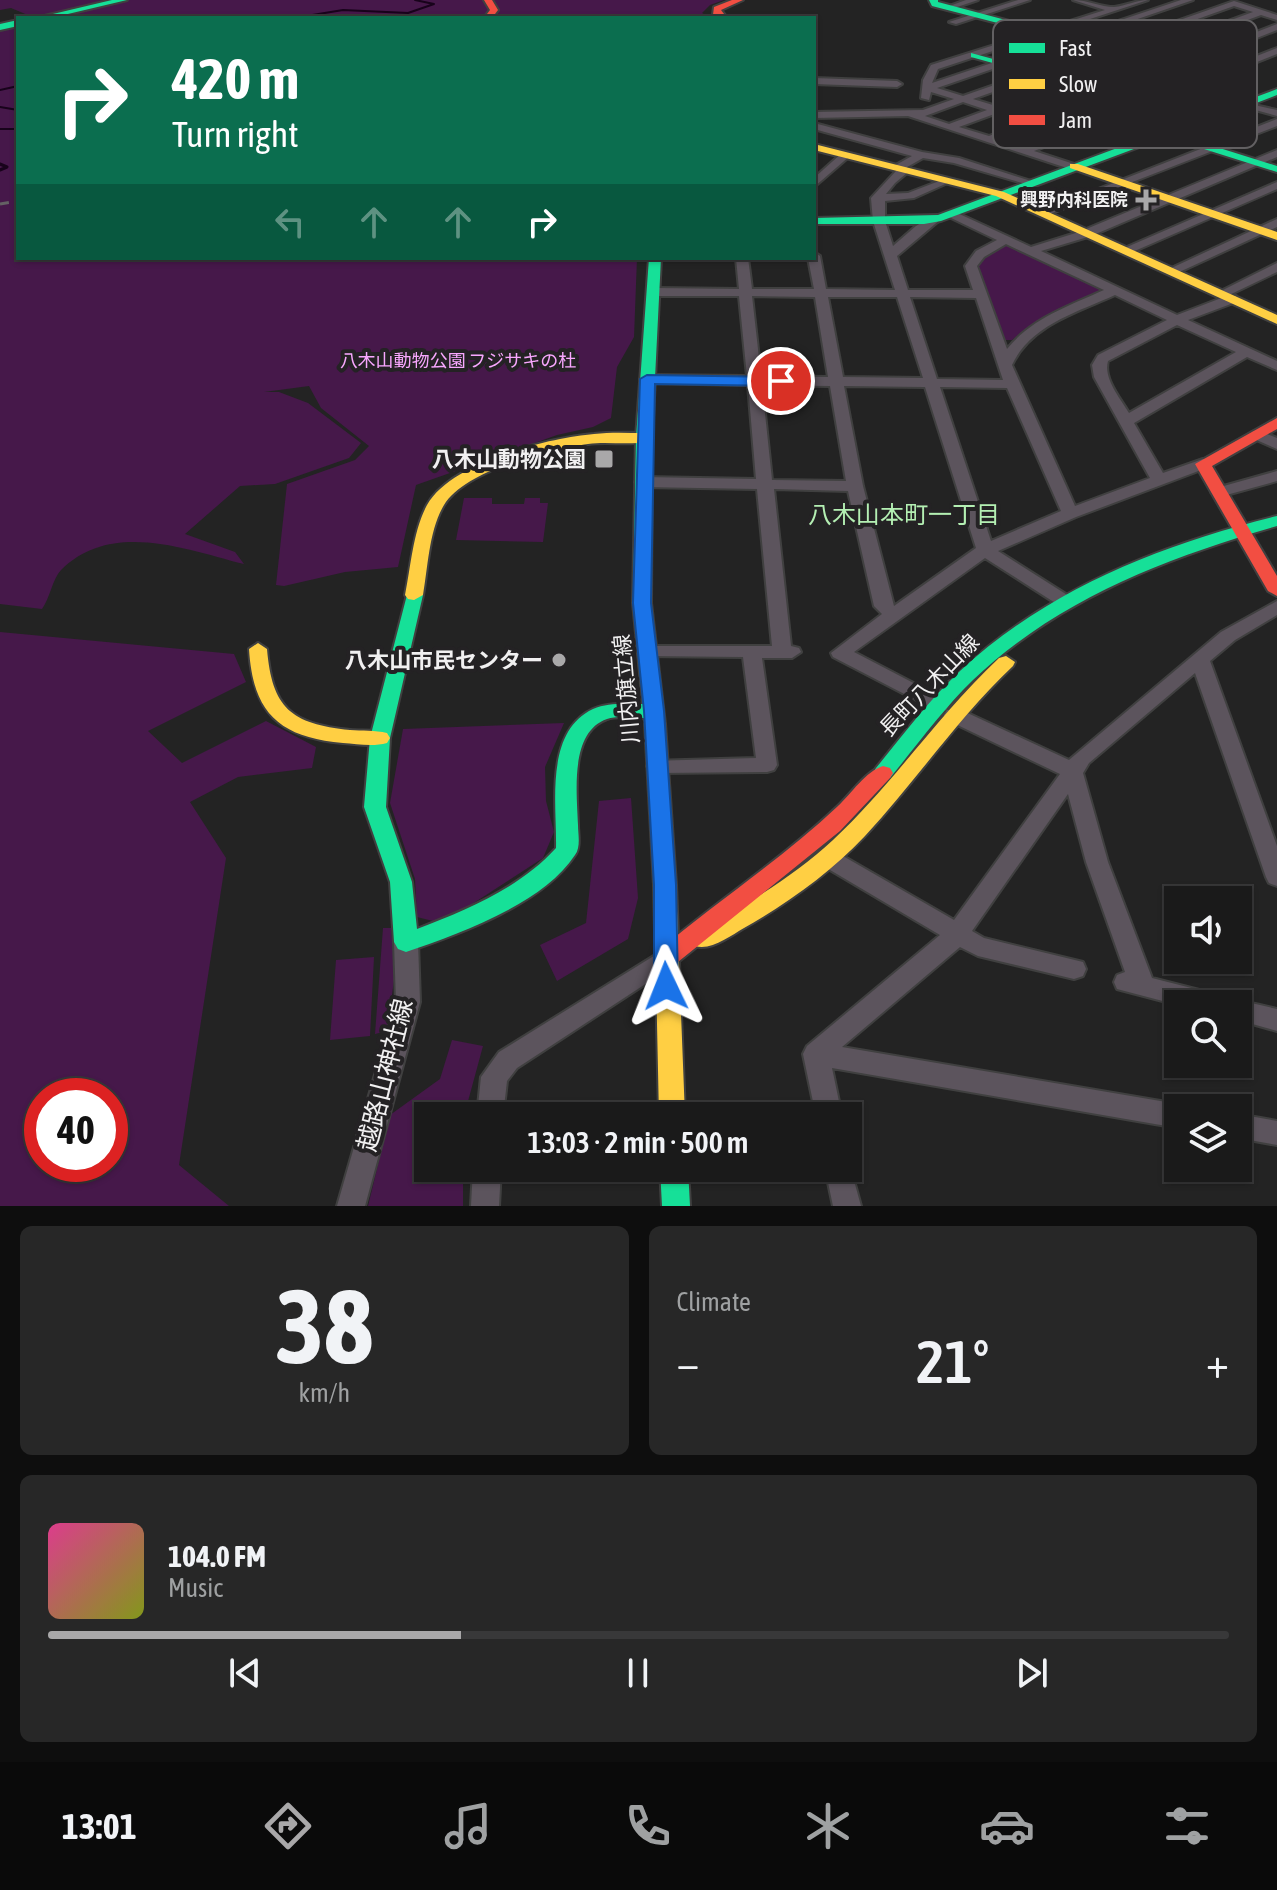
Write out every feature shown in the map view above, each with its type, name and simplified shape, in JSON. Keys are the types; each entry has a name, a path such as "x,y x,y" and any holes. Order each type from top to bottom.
{"street":[{"path":"49,16 123,0"},
{"path":"720,16 716,13 717,9 739,0"},
{"path":"945,10 1026,0"},
{"path":"1077,0 1112,9"},
{"path":"1077,20 1144,0"},
{"path":"1101,12 1133,20 1188,0 1234,3 1277,18"},
{"path":"1185,20 1234,3"},
{"path":"975,8 1008,20"},
{"path":"1240,20 1262,12"},
{"path":"1257,35 1277,27"},
{"path":"924,113 934,67 993,49"},
{"path":"974,55 993,60"},
{"path":"927,88 993,67"},
{"path":"816,81 897,84 878,113"},
{"path":"927,88 993,107"},
{"path":"816,115 924,113 993,89"},
{"path":"1257,99 1277,92"},
{"path":"1257,108 1277,113"},
{"path":"949,127 993,111"},
{"path":"902,112 993,141"},
{"path":"1257,130 1277,122"},
{"path":"816,127 921,155 955,160 1029,182"},
{"path":"989,140 993,138"},
{"path":"816,148 1000,194 1275,316"},
{"path":"1014,148 1211,214 1272,230"},
{"path":"1024,151 1032,148"},
{"path":"890,256 920,228 943,217 1122,148"},
{"path":"1043,213 1211,148 1277,169"},
{"path":"1030,251 1086,232 1277,153"},
{"path":"816,182 846,155"},
{"path":"921,155 889,180 877,198 879,221 930,384 985,550 1066,602"},
{"path":"877,198 910,196 947,181"},
{"path":"1126,250 1277,185"},
{"path":"816,221 943,217 1030,251 1277,366"},
{"path":"1171,271 1272,230"},
{"path":"1005,240 995,243 973,260 971,266 1012,384 1070,513"},
{"name":"川内旗立線","path":"655,260 644,438 642,603 654,711 665,885 671,1102"},
{"path":"646,650 788,652 764,483 742,260"},
{"path":"815,260 855,486 883,606 893,614"},
{"path":"1160,482 1101,377 1099,365 1103,358 1277,267"},
{"path":"1005,366 1009,351 1025,334 1116,290"},
{"path":"655,292 980,294"},
{"path":"1126,421 1247,352"},
{"path":"647,379 1012,384"},
{"path":"1164,991 1134,984 1072,772 840,653 985,550 1070,513 1203,464 1277,423"},
{"path":"1257,435 1277,444"},
{"path":"644,438 565,443 464,479 444,491 435,505 380,738 375,807 401,882 406,942 449,929 543,875 560,860 567,850 569,757 581,727 600,713 654,711"},
{"path":"1203,464 1277,591"},
{"path":"1219,492 1277,476"},
{"path":"643,482 855,486"},
{"name":"長町八木山線","path":"665,959 728,905 811,848 946,710 1002,644 1066,602 1154,559 1243,536 1277,521"},
{"path":"491,1102 494,1077 508,1060 665,959 751,914 828,858 857,830 946,710 1077,610 1162,568 1243,536 1277,531"},
{"path":"816,1054 956,936 1082,758 1228,636 1277,607"},
{"path":"258,649 258,679 263,694 270,707 291,723 321,734 380,738"},
{"path":"657,766 767,765 752,652"},
{"path":"1200,659 1277,877"},
{"path":"828,858 956,936 978,946 1074,969"},
{"name":"越路山神社線","path":"351,1206 408,1002 406,942"},
{"path":"1252,1014 1277,1020"},
{"path":"816,1054 826,1102"},
{"path":"816,1054 1164,1114"},
{"path":"1252,1129 1277,1133"},
{"path":"485,1206 486,1182"},
{"path":"675,1182 676,1206"},
{"path":"842,1182 847,1206"}],"green space":[{"path":"0,0 724,0 710,5 702,13 707,16 30,16 11,8 0,10"},
{"name":"八木山動物公園 フジサキの杜","path":"16,25 16,260 637,260 634,337 617,367 611,418 593,427 557,435 416,485 398,567 345,572 284,586 276,585 287,484 355,460 369,446 321,408 309,386 264,392 279,392 308,403 361,443 349,458 275,484 240,486 185,534 235,552 244,564 173,546 125,542 102,546 81,555 61,570 42,609 0,604 0,29"},
{"path":"1002,243 1008,243 1107,290 1023,331 1012,340 1002,340 975,273 978,258"},
{"path":"464,498 492,498 492,504 524,504 525,498 540,498 540,503 548,503 543,542 456,540"},
{"path":"0,632 234,654 246,682 148,731 182,763 266,721 316,747 312,768 238,777 190,802 226,858 179,1165 229,1206 0,1206"},
{"path":"564,723 545,767 546,801 554,832 543,858 452,917 433,921 417,917 415,879 390,803 403,729"},
{"path":"631,798 638,898 628,939 557,981 540,945 586,923 599,801"},
{"path":"383,928 391,928 395,973 387,1031 375,1034"},
{"path":"374,957 370,1036 330,1040 336,960"},
{"path":"452,1040 483,1046 468,1102 414,1102 414,1182 463,1182 463,1206 368,1206 390,1115 440,1079"}],"waterway":[{"path":"306,16 343,10 408,13 434,4 415,0"},
{"path":"0,90 16,86"},
{"path":"0,107 16,110"},
{"path":"0,129 16,129"},
{"path":"0,164 7,167 0,170"}],"railway":[{"path":"0,204 16,201"}],"traffic: fast":[{"path":"49,16 123,0"},
{"path":"934,0 932,2 935,4 997,20"},
{"path":"0,27 16,23"},
{"path":"974,55 993,60"},
{"path":"1257,100 1277,92"},
{"path":"816,221 924,221 941,218 1128,148"},
{"path":"1210,148 1277,169"},
{"path":"655,260 644,438 642,603 655,724"},
{"path":"883,773 967,675 1036,620 1112,578 1152,561 1277,521"},
{"path":"414,595 380,738 375,807 401,882 406,942 493,906 554,865 567,850 567,776 575,740 584,726 603,713 654,711"},
{"path":"675,1182 676,1206"}],"traffic: slow":[{"path":"816,148 1000,194 1277,320"},
{"path":"1074,166 1277,236"},
{"path":"414,595 432,512 446,492 462,480 502,462 566,443 597,438 644,438"},
{"path":"258,649 260,677 267,698 278,713 293,724 332,735 380,738"},
{"path":"703,939 784,891 840,847 876,809 947,723 1006,662"},
{"path":"655,724 665,885 672,1102"}],"traffic: jam":[{"path":"488,0 494,10 490,16"},
{"path":"720,16 716,13 717,9 739,0"},
{"path":"1277,423 1203,464 1277,591"},
{"path":"665,959 832,825 883,773"}],"place":[{"name":"興野内科医院","path":"1146,200"},
{"name":"八木山動物公園","path":"604,459"},
{"name":"八木山市民センター","path":"559,660"}],"district":[{"name":"八木山本町一丁目","path":"904,515"}],"route":[{"path":"666,986 665,885 654,711 642,603 647,379 781,381"}]}
